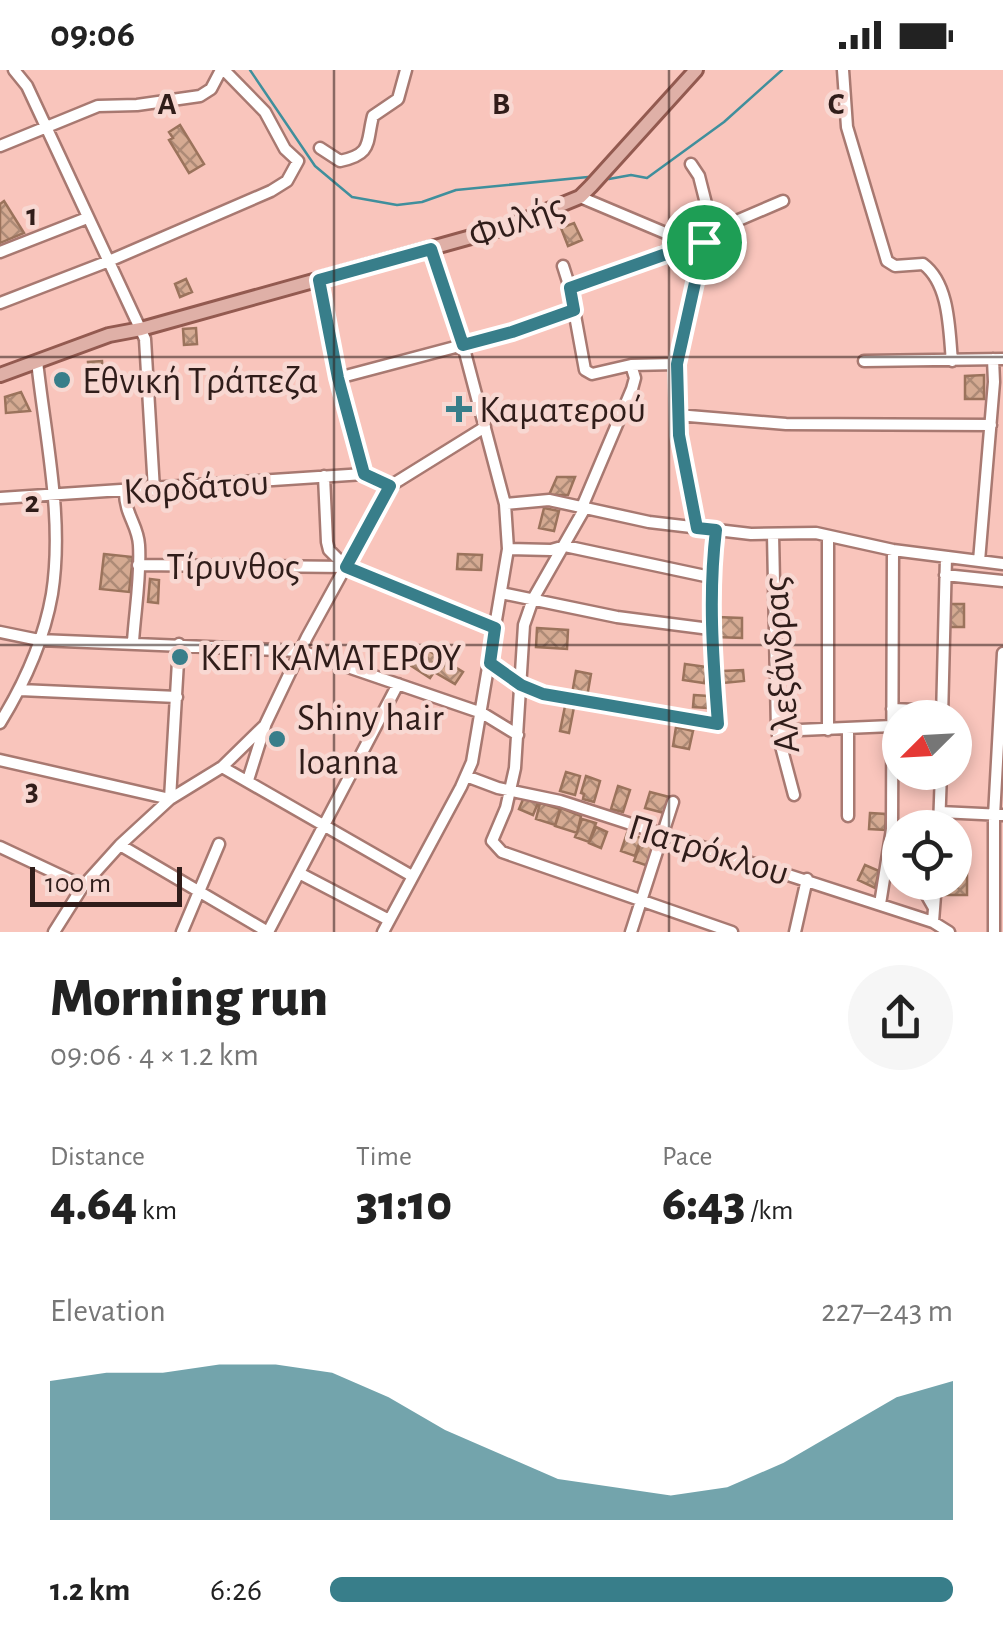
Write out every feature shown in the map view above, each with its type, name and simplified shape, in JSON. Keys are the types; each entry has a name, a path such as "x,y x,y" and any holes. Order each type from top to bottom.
{"main road":[{"name":"Φυλής","path":"0,375 109,334 431,249 524,221 580,198 696,70"}],"street":[{"path":"14,70 27,86 145,339 154,490"},
{"path":"0,146 98,106 200,96 223,70 265,112 285,149 298,160 286,181 271,191 0,303"},
{"path":"320,148 340,161 362,154 371,139 373,116 398,99 406,70"},
{"path":"843,70 847,128 887,261 894,266 923,264 932,270 946,307 952,361"},
{"path":"692,164 699,176 713,232"},
{"path":"580,198 682,240 704,242"},
{"path":"697,528 677,414 677,364 704,242 713,232 784,201"},
{"path":"0,252 87,218"},
{"path":"570,288 666,254 682,240"},
{"path":"383,932 466,776 482,713 508,549 505,504 463,345 431,249"},
{"path":"563,266 585,370 592,374 631,364 677,364"},
{"path":"319,280 338,378 364,474"},
{"path":"338,378 512,332 574,310"},
{"path":"864,362 998,359 980,560"},
{"path":"0,723 20,690 52,595 56,548 37,361"},
{"path":"631,364 632,389 584,507 533,599 522,631 518,735 511,791 493,844 502,852 732,932"},
{"path":"677,414 786,424 991,430 1003,436"},
{"path":"248,780 265,725 300,651 390,486 485,427"},
{"name":"Κορδάτου","path":"0,498 364,474 390,486"},
{"path":"324,476 327,542 329,550 346,567"},
{"path":"125,492 126,509 138,538 133,642"},
{"name":"Αλεξάνδρας","path":"505,504 528,499 697,528 828,536 893,550 1003,564"},
{"path":"490,663 521,685 543,694 718,724 710,629 710,578 716,530"},
{"name":"Αλεξάνδρας","path":"773,534 777,731 794,794"},
{"path":"828,536 828,730"},
{"path":"508,549 551,550 565,546 710,578"},
{"path":"892,700 893,550"},
{"path":"942,700 946,557"},
{"name":"Τίρυνθος","path":"138,566 346,567 495,628"},
{"path":"945,575 1003,581"},
{"path":"501,593 617,617 710,629"},
{"path":"0,632 39,640 300,651 482,713 518,735"},
{"path":"170,798 180,644"},
{"path":"994,932 1003,653"},
{"path":"120,845 268,932 398,684"},
{"path":"20,690 176,696"},
{"path":"54,932 82,886 120,845 170,798 222,767 265,725"},
{"path":"777,731 882,727"},
{"path":"848,730 848,816"},
{"path":"0,760 170,798"},
{"path":"222,767 412,876"},
{"name":"Πατρόκλου","path":"466,776 560,801 807,879 932,922 948,932"},
{"path":"631,932 673,802"},
{"path":"972,814 998,815"},
{"path":"182,932 219,844"},
{"path":"0,847 82,886"},
{"path":"299,873 389,920"},
{"path":"796,932 807,879"},
{"path":"880,904 882,898"},
{"path":"929,900 934,909"},
{"path":"932,922 935,900"}],"building":[{"path":"180,125 204,164 189,173 169,140 173,138 169,132"},
{"path":"4,201 24,233 0,243 0,204"},
{"path":"574,223 582,240 568,246 561,228"},
{"path":"186,279 192,292 180,297 175,284"},
{"path":"196,328 197,344 184,345 183,329"},
{"path":"102,361 104,389 90,390 88,362"},
{"path":"984,375 984,399 965,399 965,376"},
{"path":"21,392 30,411 6,413 5,397"},
{"path":"557,477 575,477 568,495 549,495"},
{"path":"544,508 559,511 554,531 539,528"},
{"path":"104,554 133,557 129,592 100,589"},
{"path":"458,554 482,555 481,570 457,569"},
{"path":"150,579 159,580 158,603 148,602"},
{"path":"950,604 964,604 964,627 949,627"},
{"path":"717,617 742,618 742,638 716,637"},
{"path":"537,628 568,630 567,649 536,647"},
{"path":"421,646 463,672 455,684 434,672 430,678 410,665"},
{"path":"685,664 707,667 704,683 683,680"},
{"path":"743,670 744,681 724,683 723,671"},
{"path":"576,671 591,674 587,697 572,694"},
{"path":"694,695 708,696 707,708 693,707"},
{"path":"565,706 574,707 569,733 560,731"},
{"path":"676,727 693,731 689,749 673,746"},
{"path":"566,772 580,776 575,795 560,791"},
{"path":"586,776 600,781 594,802 583,799 581,793"},
{"path":"618,786 630,790 623,812 611,809"},
{"path":"650,792 669,797 664,813 645,808"},
{"path":"524,797 538,803 533,815 519,809"},
{"path":"540,803 560,809 555,825 536,819"},
{"path":"561,808 581,816 577,833 555,826"},
{"path":"870,813 882,814 882,830 869,829"},
{"path":"582,819 596,823 589,842 575,837"},
{"path":"596,827 607,832 601,848 589,843"},
{"path":"627,833 641,838 635,856 621,851"},
{"path":"642,840 655,845 648,866 634,861"},
{"path":"865,865 879,871 875,888 858,880"}],"waterway":[{"path":"250,70 315,166 352,197 397,205 422,202 456,190 588,177"},
{"path":"609,179 631,175 647,178 724,122 782,70"}],"place":[{"name":"Εθνική Τράπεζα","path":"62,380"},
{"name":"Καματερού","path":"459,409"},
{"name":"ΚΕΠ ΚΑΜΑΤΕΡΟΥ","path":"180,657"},
{"name":"Shiny hair Ioanna","path":"277,739"}],"route":[{"path":"682,240 704,242 677,364 677,419 697,528 716,530 710,578 710,629 718,724 543,694 521,685 490,663 495,628 346,567 390,486 364,474 338,378 319,280 431,249 463,345 574,310 570,288 666,254 682,240"}]}
